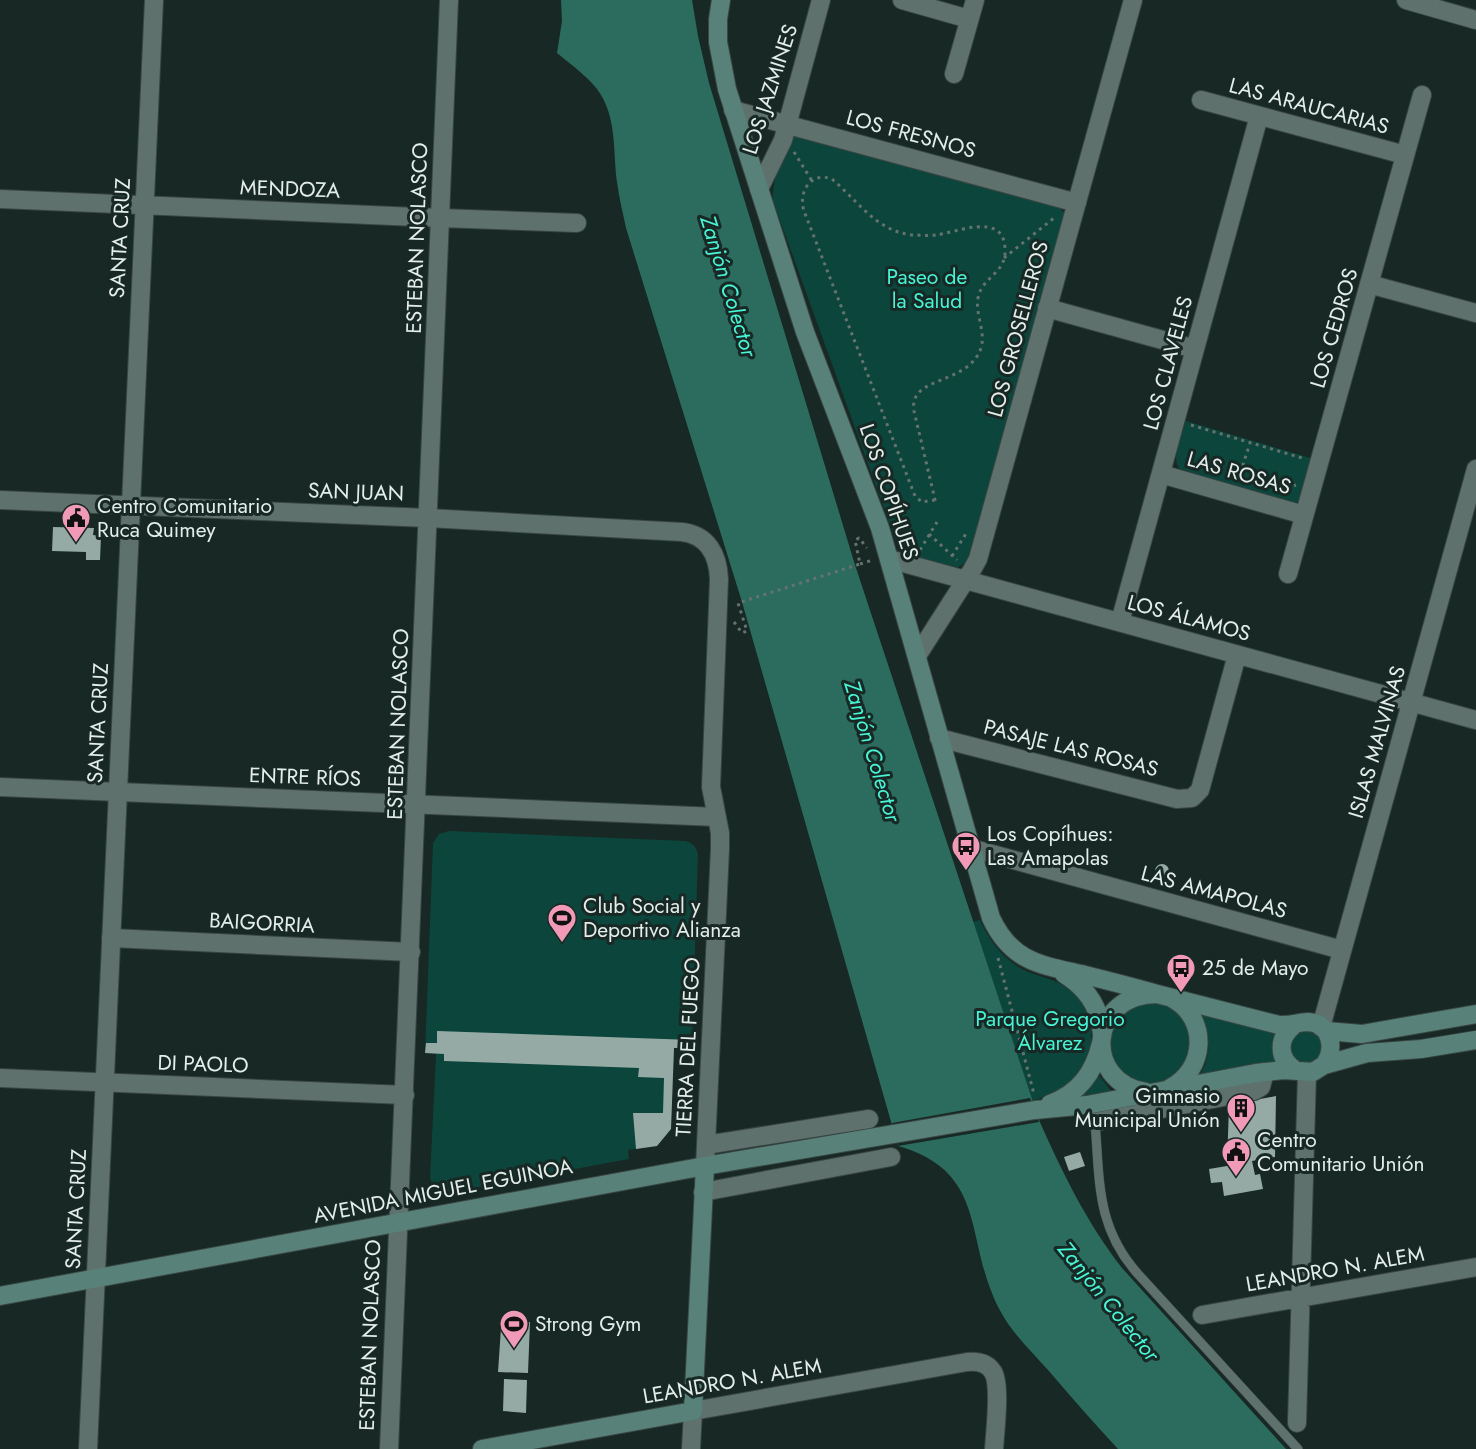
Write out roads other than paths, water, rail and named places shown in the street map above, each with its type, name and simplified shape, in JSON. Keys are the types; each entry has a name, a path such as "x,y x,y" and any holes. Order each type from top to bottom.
{"main road":[{"name":"LOS COPÍHUES","path":"721,0 718,42 724,78 733,110 808,339 876,514 882,559 916,656 988,910 1002,937 1027,958 1058,970 1161,995"},
{"name":"LOS COPÍHUES","path":"1058,970 1075,981 1090,996 1100,1018 1101,1040"},
{"path":"1035,1110 1063,1099 1078,1088 1091,1072 1109,1017 1124,1002 1136,996 1161,995 1272,1024 1293,1026 1310,1022 1323,1029 1362,1034 1476,1014"},
{"path":"1101,1040 1105,1063 1117,1079 1134,1089 1157,1092 1174,1086 1185,1078 1194,1066 1199,1045 1198,1030 1192,1017 1177,1002 1161,995"},
{"path":"1293,1026 1285,1034 1281,1046 1283,1057 1301,1071"},
{"path":"1323,1029 1329,1036 1332,1048 1324,1065"},
{"path":"1035,1110 1079,1106 1265,1072 1313,1072 1324,1065 1376,1051 1421,1049 1476,1040"},
{"name":"AVENIDA MIGUEL EGUINOA","path":"0,1296 705,1166 1035,1110"},
{"name":"TIERRA DEL FUEGO","path":"693,1411 705,1166"},
{"name":"LEANDRO N. ALEM","path":"482,1449 693,1411"}],"street":[{"name":"SANTA CRUZ","path":"88,1449 154,0"},
{"name":"ESTEBAN NOLASCO","path":"389,1449 448,0"},
{"name":"LOS JAZMINES","path":"759,189 780,145 787,124 821,0"},
{"path":"902,0 969,19"},
{"path":"954,74 975,0"},
{"name":"LOS GROSELLEROS","path":"916,656 964,573 980,553 1133,0"},
{"path":"1406,0 1448,6 1476,20"},
{"name":"LOS CEDROS","path":"1288,574 1422,95"},
{"name":"LAS ARAUCARIAS","path":"1201,100 1405,155"},
{"name":"LOS FRESNOS","path":"733,110 1077,203"},
{"name":"LOS CLAVELES","path":"1120,622 1259,116"},
{"name":"MENDOZA","path":"0,199 577,222"},
{"path":"1369,284 1476,313"},
{"path":"1047,308 1196,349"},
{"name":"ISLAS MALVINAS","path":"1323,1029 1342,950 1476,469"},
{"name":"LAS ROSAS","path":"1161,474 1305,516"},
{"name":"SAN JUAN","path":"0,500 682,531 696,535 708,543"},
{"name":"TIERRA DEL FUEGO","path":"705,1166 720,849 711,787 718,579 717,564 708,543"},
{"name":"LOS ÁLAMOS","path":"882,559 964,573 1120,622 1476,720"},
{"name":"PASAJE LAS ROSAS","path":"939,738 1177,799 1192,798 1200,790 1237,655"},
{"name":"ENTRE RÍOS","path":"0,788 717,817"},
{"name":"LAS AMAPOLAS","path":"970,848 1342,950"},
{"name":"BAIGORRIA","path":"111,938 411,952"},
{"path":"1297,1424 1301,1071"},
{"path":"1095,1122 1254,1091 1262,1087 1265,1072"},
{"name":"DI PAOLO","path":"0,1078 405,1095"},
{"path":"706,1145 869,1119"},
{"path":"703,1192 891,1157"},
{"name":"LEANDRO N. ALEM","path":"1202,1316 1476,1267"},
{"name":"LEANDRO N. ALEM","path":"693,1411 967,1362 979,1362 989,1366 996,1382 994,1449"},
{"name":"TIERRA DEL FUEGO","path":"691,1449 693,1411"}],"lane":[{"path":"1095,1122 1102,1202 1117,1247 1130,1265 1297,1448"},
{"path":"1180,1320 1202,1316"},
{"path":"1297,1424 1297,1448"}],"water":[{"name":"Zanjón Colector","path":"561,0 692,0 709,83 855,565 1039,1120 1076,1197 1109,1251 1286,1449 1118,1449 1023,1343 1002,1314 990,1288 962,1193 948,1174 928,1158 898,1146 742,602 626,228 618,188 610,116 597,89 557,53 562,21"}],"place":[{"name":"Centro Comunitario Ruca Quimey","path":"76,544"},
{"name":"Los Copíhues: Las Amapolas","path":"966,872"},
{"name":"Club Social y Deportivo Alianza","path":"562,944"},
{"name":"25 de Mayo","path":"1181,994"},
{"name":"Gimnasio Municipal Unión","path":"1241,1134"},
{"name":"Centro Comunitario Unión","path":"1236,1178"},
{"name":"Strong Gym","path":"514,1350"}],"park label":[{"name":"Paseo de la Salud","path":"927,289"},
{"name":"Parque Gregorio Álvarez","path":"1050,1031"}]}
